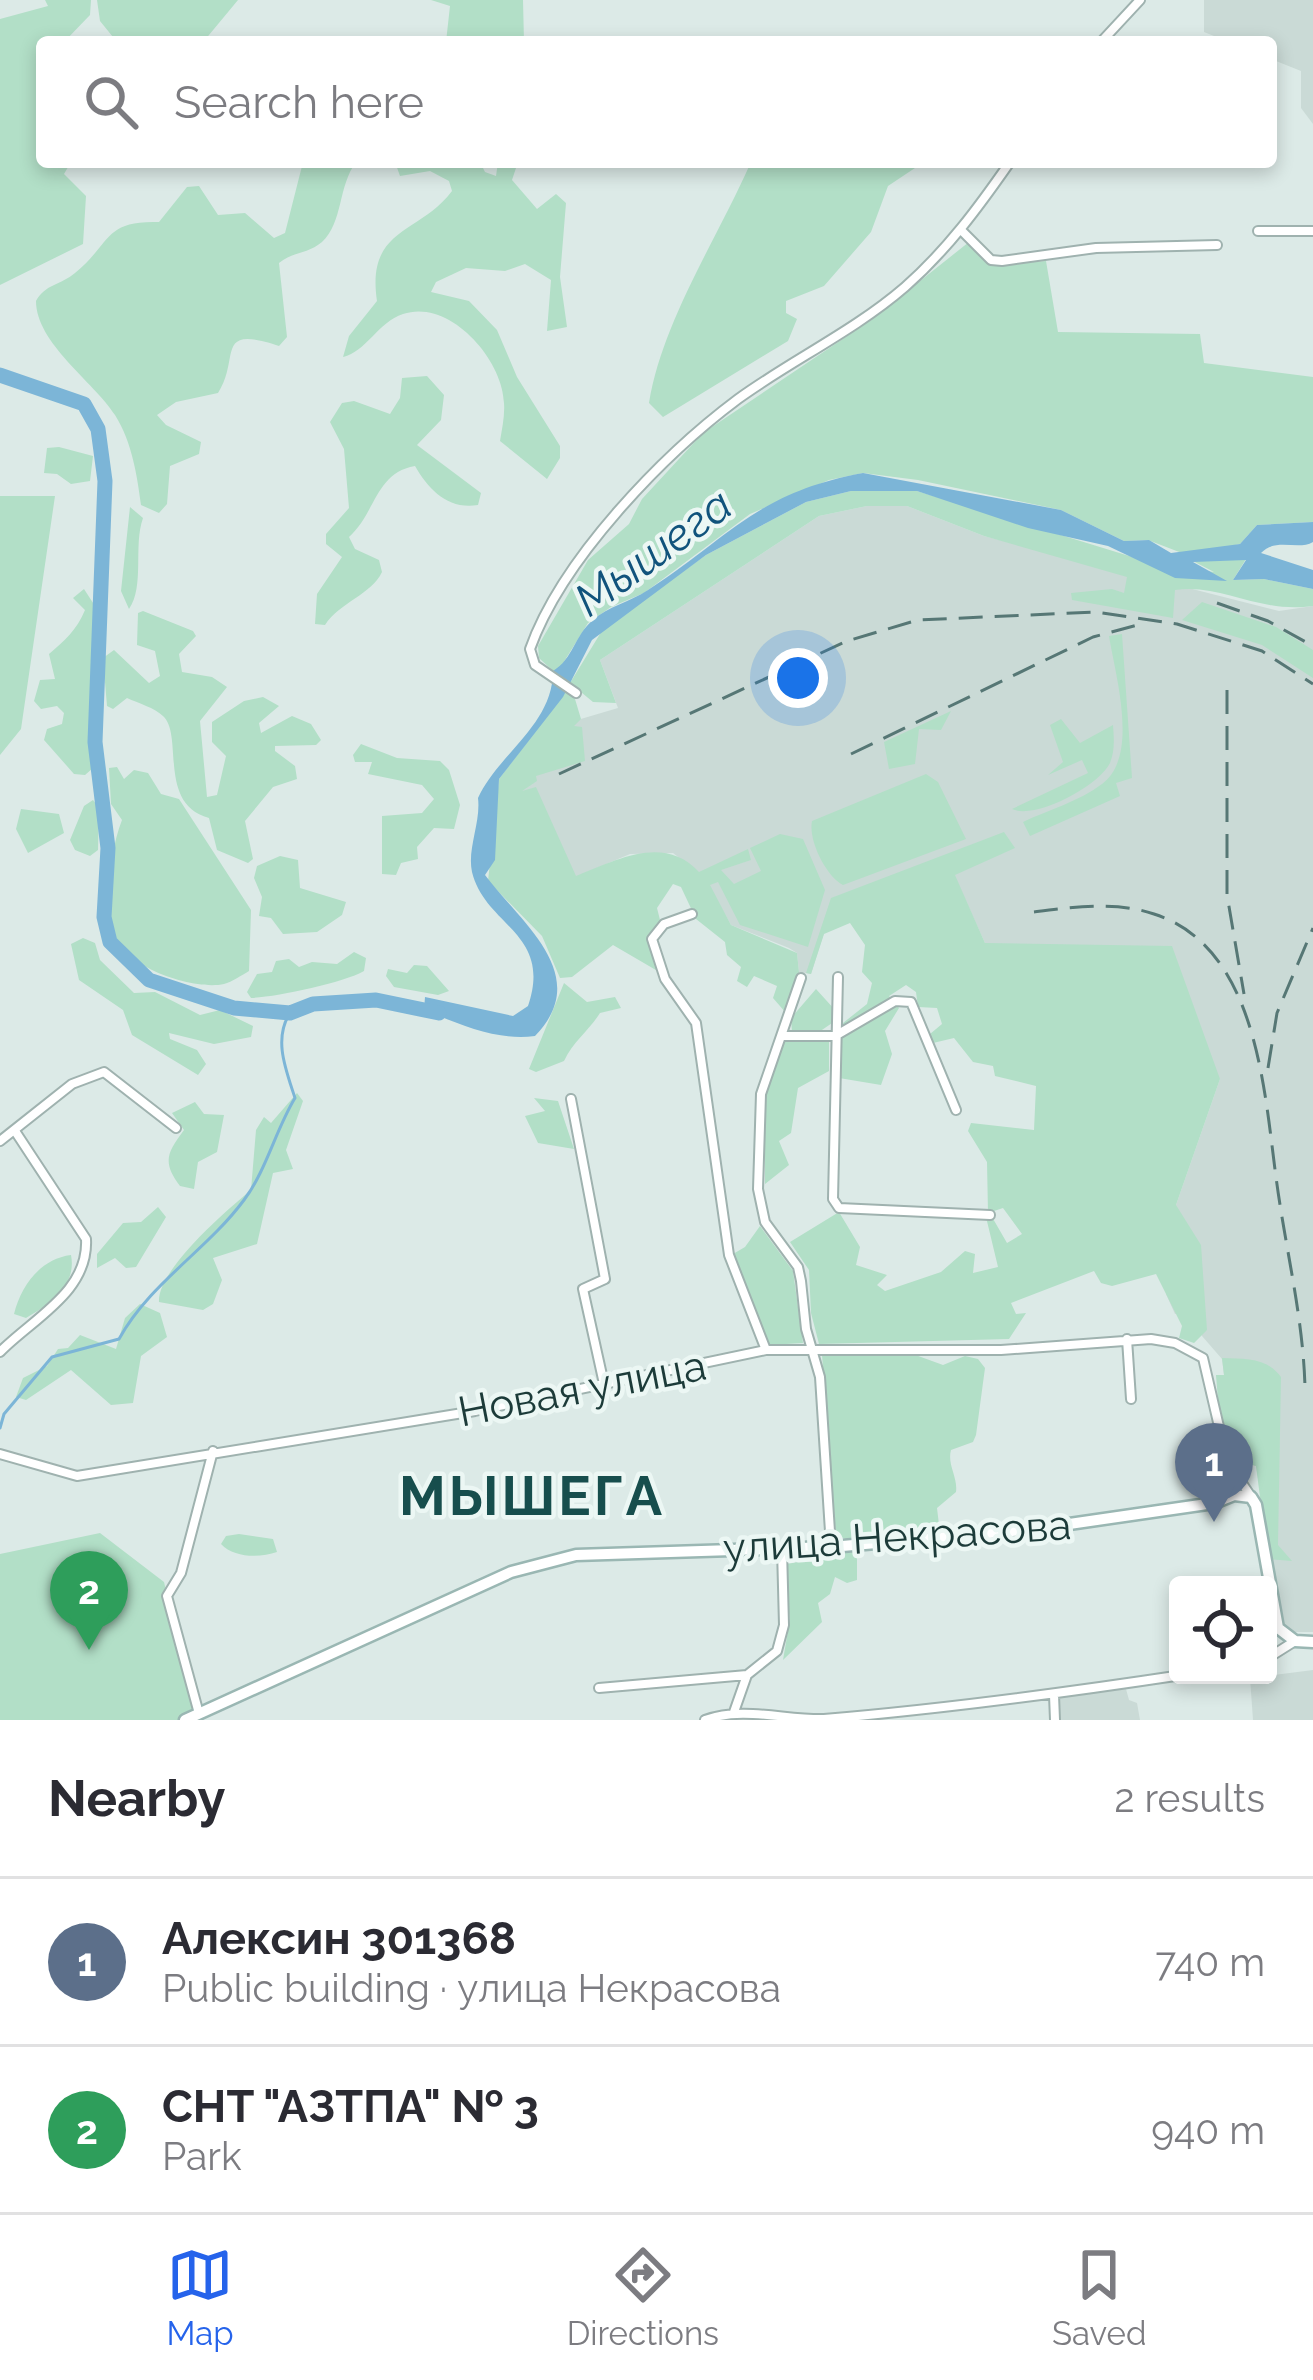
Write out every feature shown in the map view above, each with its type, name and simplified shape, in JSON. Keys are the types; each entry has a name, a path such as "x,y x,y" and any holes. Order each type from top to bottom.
{"main road":[{"name":"улица Некрасова","path":"185,1720 198,1710 511,1572 576,1555 831,1547 1035,1529 1214,1503 1234,1495 1251,1497"},
{"path":"1251,1497 1275,1620 1295,1642 1313,1642"}],"street":[{"path":"1107,36 1140,0"},
{"path":"576,693 530,656 533,641 576,565 615,516 701,428 903,289 962,231 1006,168"},
{"path":"962,231 991,260 1002,261 1096,248 1217,245"},
{"path":"1258,231 1313,231"},
{"path":"692,914 664,924 652,939 665,980 695,1022 729,1255 766,1350"},
{"path":"838,977 832,1199 838,1208 989,1215"},
{"path":"801,978 761,1094 758,1189 765,1222 798,1268 814,1348 831,1547"},
{"path":"783,1036 836,1036 895,1001 911,1002 956,1110"},
{"path":"0,1141 72,1084 104,1072 176,1128"},
{"path":"571,1099 605,1279 583,1289 604,1384"},
{"path":"0,1352 66,1296 87,1258 86,1240 15,1131"},
{"path":"1127,1340 1131,1399"},
{"name":"Новая улица","path":"0,1454 76,1476 476,1411 766,1350 1001,1350 1127,1340 1172,1342 1202,1358 1226,1461 1251,1497"},
{"path":"198,1710 167,1595 181,1573 213,1451"},
{"path":"734,1712 747,1675 777,1651 784,1625 782,1549"},
{"path":"1277,1653 1295,1642"},
{"path":"598,1688 747,1675"},
{"path":"718,1677 740,1695"},
{"path":"706,1720 734,1712 818,1719 1169,1677"},
{"path":"1054,1694 1055,1720"}],"shaded area":[{"path":"1204,0 1313,0 1313,124 1301,108 1301,71 1277,61 1277,36 1204,32"},
{"path":"867,506 907,506 984,536 1279,611 1313,606 1313,1632 1293,1632 1281,1625 1277,1576 1273,1576 1256,1466 1233,1459 1216,1375 1224,1375 1222,1359 1202,1336 1194,1312 1175,1314 1166,1294 1184,1259 1176,1205 1220,1079 985,943 955,877 824,933 811,974 799,972 797,953 789,948 731,925 704,877 673,853 630,854 554,886 520,789 574,721 618,708 600,660 819,516"},
{"path":"1313,1670 1313,1720 1253,1720 1250,1684 1277,1684 1277,1675"},
{"path":"1126,1689 1129,1700 1137,1703 1140,1720 1058,1720 1057,1698"}],"green space":[{"path":"45,0 91,0 90,15 70,36 36,36 36,168 68,168 64,174 86,196 83,244 0,285 0,19 48,6"},
{"path":"97,0 238,0 208,36 112,36 100,21"},
{"path":"431,0 523,0 524,36 447,36 450,6"},
{"path":"301,168 353,168 329,234 317,246 279,263 287,337 279,346 258,340 237,342 218,393 176,402 157,415 166,425 201,442 199,454 170,466 167,504 159,513 141,505 121,425 55,347 36,301 75,273 117,230 159,222 187,187 199,186 218,215 245,213 274,238 285,233"},
{"path":"397,168 483,168 496,176 497,168 516,168 512,180 537,209 556,194 566,203 560,277 567,327 547,331 551,280 525,264 505,271 466,268 436,282 431,292 469,301 497,330 517,377 560,446 560,458 547,479 500,441 501,386 484,351 455,324 421,311 403,314 343,357 349,336 377,301 379,259 387,245 452,191 449,181 430,171 400,176"},
{"path":"748,168 915,168 888,186 871,232 824,286 786,301 786,313 797,319 788,341 663,417 649,403 666,342"},
{"path":"969,242 994,265 1046,261 1058,332 1200,334 1204,363 1313,377 1313,522 1257,525 1240,544 1187,555 1148,540 1124,541 1061,510 863,473 829,480 750,514 644,593 588,623 560,668 553,671 539,658 538,646 588,560 629,524 642,499 703,433 871,320"},
{"path":"427,376 444,395 441,420 417,445 481,493 478,505 457,504 440,496 415,466 392,477 349,537 355,549 379,560 382,572 325,625 315,624 317,594 342,557 326,544 326,534 349,508 344,449 330,422 342,403 354,401 390,414 400,398 402,378"},
{"path":"47,448 93,456 90,481 71,484 57,474 44,473"},
{"path":"851,491 917,491 1152,563 1214,572 1193,561 1246,559 1233,580 1264,579 1313,589 1313,606 1275,606 1209,591 1175,590 1173,618 1072,600 1071,593 1112,589 1124,593 1127,577 984,536 907,506 867,506 819,516 600,660 616,703 593,702 570,683 603,629 706,555 806,502"},
{"path":"0,496 55,496 21,729 0,755"},
{"path":"130,507 143,518 137,589 129,609 121,591"},
{"path":"84,589 95,606 93,768 85,775 74,774 44,740 47,729 62,724 64,713 57,706 41,709 34,701 40,680 55,679 49,654 82,617 85,610 73,598"},
{"path":"1202,602 1276,627 1313,650 1313,678 1262,645 1182,620"},
{"path":"138,613 193,631 196,636 179,654 182,672 212,677 227,687 200,721 207,797 217,795 226,756 212,742 212,722 244,701 263,697 279,706 259,723 261,733 292,716 311,724 321,740 316,745 275,746 295,766 297,779 273,787 245,821 253,859 248,863 217,850 209,818 183,799 169,725 163,716 127,698 113,709 107,706 103,658 114,650 149,683 160,676 155,651 137,645"},
{"path":"1122,634 1132,778 1116,783 1120,796 1030,836 1023,822 1084,795 1113,771 1120,754 1122,714 1109,636"},
{"path":"566,691 575,699 581,719 574,726 582,727 585,761 536,776 537,781 522,791 536,787 576,876 656,852 671,854 699,872 748,849 751,860 721,870 734,884 761,871 750,848 780,834 803,839 825,890 808,947 740,925 718,882 710,885 731,925 797,953 799,972 786,1013 773,998 777,986 754,976 747,987 737,981 741,967 727,955 725,942 696,919 681,887 673,884 657,908 661,924 652,934 661,973 613,945 572,977 560,978 542,936 488,881 499,779"},
{"path":"951,711 941,730 919,729 915,764 889,769 884,742"},
{"path":"1061,719 1080,743 1113,725 1110,763 1066,799 1035,810 1012,809 1088,773 1082,760 1048,775 1063,762 1050,725"},
{"path":"361,744 397,758 440,761 449,770 460,805 454,829 434,828 417,847 418,859 401,863 396,875 382,874 382,816 422,813 434,799 422,785 368,774 372,762 355,762 353,755"},
{"path":"117,767 124,779 134,770 148,773 161,794 179,799 251,910 249,971 234,980 211,985 177,980 143,965 118,944 109,905 112,860 122,820 111,804 109,768"},
{"path":"926,774 938,782 966,839 843,885 825,866 812,821"},
{"path":"93,800 99,808 98,850 90,856 75,850 70,840 84,806"},
{"path":"21,809 59,814 64,833 28,853 16,829"},
{"path":"1004,832 1015,848 955,875 985,943 1172,946 1220,1079 1176,1205 1201,1245 1207,1330 1194,1343 1179,1338 1182,1326 1156,1274 1112,1286 1101,1283 1094,1271 1011,1303 1016,1314 1026,1313 1009,1339 819,1344 811,1313 809,1270 790,1242 839,1212 860,1247 856,1265 887,1275 877,1285 885,1291 941,1272 965,1251 975,1254 973,1273 998,1267 986,1217 992,1217 1007,1243 1022,1234 1003,1208 988,1213 987,1162 968,1131 971,1123 1034,1130 1036,1086 995,1076 993,1066 973,1062 954,1038 933,1043 930,1034 942,1024 937,1008 918,1007 916,992 906,985 889,996 899,1008 885,1031 892,1054 881,1085 839,1078 843,1023 867,1004 872,983 862,972 865,945 850,923 824,934 811,974 806,973 831,898"},
{"path":"280,856 298,860 300,888 346,902 342,915 317,932 283,934 271,918 259,916 262,897 254,878 257,866"},
{"path":"83,938 95,943 100,960 134,993 155,992 200,1015 220,1010 253,1026 251,1037 214,1044 169,1033 170,1039 197,1050 206,1064 198,1075 132,1035 123,1010 79,980 71,944"},
{"path":"354,952 366,958 364,971 354,976 276,995 251,998 247,992 257,974 272,972 276,961 289,959 299,967 312,962 337,964"},
{"path":"414,965 427,966 449,991 438,995 394,987 386,976 388,969 407,973"},
{"path":"564,983 587,1002 615,997 621,1008 600,1013 564,1061 536,1072 529,1069"},
{"path":"816,989 835,1010 835,1021 819,1032 792,1032 791,1018"},
{"path":"785,1040 829,1041 829,1071 798,1088 791,1133 779,1141 789,1165 765,1184 765,1093"},
{"path":"297,1093 303,1101 286,1150 293,1169 273,1173 257,1244 213,1258 222,1280 213,1304 203,1310 159,1302 161,1289 181,1258 251,1190 256,1130 264,1117 271,1123"},
{"path":"534,1098 558,1101 574,1149 538,1143 525,1116 545,1111"},
{"path":"195,1102 204,1114 224,1115 217,1152 198,1162 194,1189 180,1186 169,1158 184,1130 172,1113"},
{"path":"158,1207 166,1217 136,1267 126,1268 115,1258 97,1268 97,1254 123,1223 141,1222"},
{"path":"760,1226 793,1271 803,1343 769,1345 733,1254 745,1247"},
{"path":"71,1255 70,1276 60,1293 26,1318 14,1314 34,1276 50,1262"},
{"path":"140,1304 160,1313 167,1337 141,1356 133,1403 111,1405 71,1370 26,1400 16,1397 23,1378 47,1366 58,1349 68,1348 80,1335 116,1349 125,1318"},
{"path":"910,1353 943,1365 965,1356 978,1359 985,1368 976,1435 973,1442 951,1450 956,1492 937,1508 940,1533 854,1541 836,1536 822,1355"},
{"path":"1222,1358 1262,1362 1281,1377 1278,1545 1292,1561 1268,1559 1256,1466 1233,1459 1219,1413 1216,1375 1224,1375"},
{"path":"100,1533 164,1582 194,1707 178,1720 0,1720 0,1554"},
{"path":"226,1536 273,1539 277,1552 247,1556 221,1544"},
{"path":"857,1551 857,1580 847,1583 835,1577 830,1594 818,1603 822,1622 783,1660 790,1619 783,1575 787,1564"}],"water":[{"path":"863,473 1061,510 1124,541 1149,540 1171,553 1240,544 1257,525 1313,522 1313,542 1273,546 1261,553 1313,570 1313,589 1264,579 1233,580 1246,560 1193,562 1227,581 1175,578 1108,546 1028,528 917,491 851,491 806,502 706,555 592,640 563,697 499,779 495,860 485,875 532,931 555,971 557,992 551,1014 535,1036 492,1034 424,1010 425,997 513,1016 528,1006 532,962 525,946 479,890 472,872 478,798 535,723 551,690 553,671 586,627 770,505 796,492"}],"waterway":[{"name":"Мышега","path":"0,375 84,404 98,429 105,481 95,742 108,848 104,917 110,942 149,980 234,1008 290,1013 313,1004 376,1000 439,1013"},
{"path":"0,1428 4,1414 52,1357 119,1339 146,1301 244,1200 295,1098 282,1044 290,1013"}],"railway":[{"path":"1217,603 1268,621 1313,646"},
{"path":"559,774 847,641 918,620 1096,612 1177,624 1262,651 1313,684"},
{"path":"851,754 1093,637 1141,624"},
{"path":"1227,690 1227,895 1244,994"},
{"path":"1034,912 1110,906 1154,914 1188,931 1215,957 1235,989 1249,1025 1266,1103 1305,1387"},
{"path":"1268,1068 1277,1013 1313,928"}],"place":[{"name":"Алексин 301368","path":"1214,1522"},
{"name":"СНТ \"АЗТПА\" № 3","path":"89,1650"}],"district":[{"name":"МЫШЕГА","path":"532,1496"}]}
